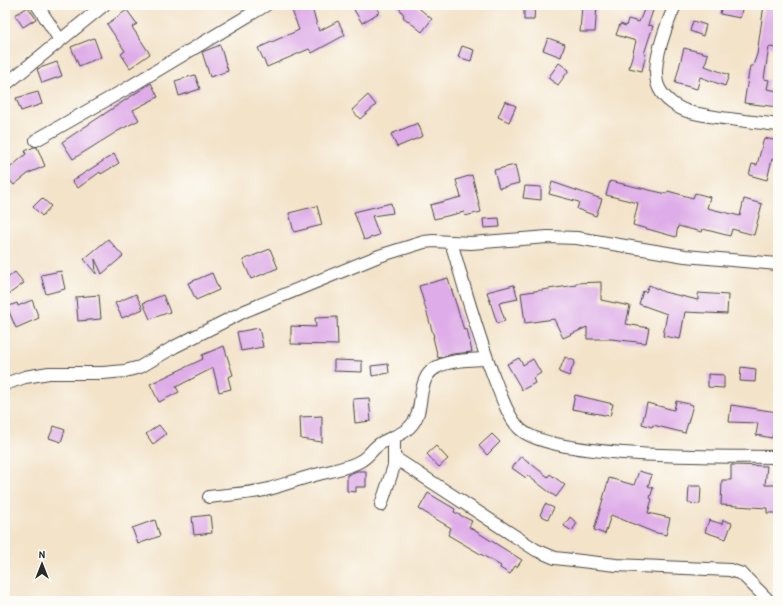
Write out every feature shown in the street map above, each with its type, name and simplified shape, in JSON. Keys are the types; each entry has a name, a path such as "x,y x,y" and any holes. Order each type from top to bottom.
{"street":[{"path":"37,5 60,40"},
{"path":"5,85 104,5"},
{"path":"36,140 126,90 266,5"},
{"path":"675,5 658,51 656,75 658,88 674,105 689,112 778,124"},
{"path":"5,384 25,377 48,373 103,373 125,371 140,366 245,311 379,256 424,242 472,243 515,239 577,238 685,256 778,264"},
{"path":"451,242 486,359 505,406 520,429 530,436 545,442 582,449 778,457"},
{"path":"209,497 270,488 281,483 350,465 363,460 371,450 383,442 406,431 418,416 425,380 430,373 450,363 462,360 486,359"},
{"path":"381,505 395,458 394,437"},
{"path":"395,458 544,554 570,560 609,564 730,570 742,574 769,601"}],"building":[{"path":"290,5 311,5 319,31 338,21 345,35 312,53 309,49 267,67 258,48 299,30"},
{"path":"362,5 375,5 380,12 362,23 354,10"},
{"path":"397,5 415,5 432,19 422,32 403,17 404,15"},
{"path":"524,5 535,5 534,20 524,20"},
{"path":"582,5 597,5 595,32 580,32"},
{"path":"646,5 655,5 648,25 653,26 644,54 646,54 642,71 629,68 636,41 616,35 620,24 626,26 628,19 639,22"},
{"path":"722,5 743,5 740,18 720,14"},
{"path":"764,5 778,5 778,48 769,47 764,79 769,80 767,89 778,91 778,107 744,103 750,66 753,66 757,54"},
{"path":"28,7 36,19 23,27 15,15"},
{"path":"127,10 137,24 132,27 150,54 130,68 121,54 125,51 107,24"},
{"path":"693,21 706,25 703,36 690,31"},
{"path":"94,38 101,57 79,66 71,47"},
{"path":"548,38 565,44 561,57 543,50"},
{"path":"220,45 228,71 210,77 202,52"},
{"path":"462,46 474,50 471,61 458,57"},
{"path":"684,48 708,54 705,66 729,75 725,86 700,77 697,89 675,83"},
{"path":"57,62 62,76 42,83 37,69"},
{"path":"559,63 569,70 558,85 548,78"},
{"path":"195,75 200,89 179,96 175,81"},
{"path":"151,83 158,97 133,110 139,120 118,131 73,159 62,142"},
{"path":"38,92 42,104 21,111 16,98"},
{"path":"368,95 376,105 360,119 352,110"},
{"path":"505,101 516,106 509,122 498,117"},
{"path":"418,123 423,136 397,147 391,134"},
{"path":"764,138 778,141 778,160 772,159 767,180 749,175 752,164 757,165"},
{"path":"37,147 45,166 29,173 14,185 5,175 5,172 26,154 25,151"},
{"path":"114,154 119,163 101,174 100,172 78,188 72,181"},
{"path":"515,165 519,183 499,188 494,170"},
{"path":"472,175 481,212 465,216 464,212 434,219 430,205 461,197 456,180"},
{"path":"610,181 667,194 668,191 693,198 695,193 710,197 707,208 740,216 744,199 762,204 754,235 732,229 730,236 703,229 702,232 678,226 676,237 633,225 638,203 606,195"},
{"path":"552,182 602,199 596,216 577,209 579,202 549,194"},
{"path":"525,186 541,187 541,200 523,198"},
{"path":"42,198 51,206 42,216 33,207"},
{"path":"391,203 393,213 372,216 379,235 364,240 354,212"},
{"path":"317,206 322,225 294,232 289,213"},
{"path":"499,218 500,227 484,228 483,219"},
{"path":"108,239 123,256 102,274 95,259 96,274 84,259"},
{"path":"270,249 278,268 251,279 243,260"},
{"path":"61,271 65,289 46,294 41,275"},
{"path":"15,272 24,283 5,297 5,280"},
{"path":"212,273 219,290 196,300 188,283"},
{"path":"448,278 464,330 467,329 472,352 453,354 438,358 434,337 419,286"},
{"path":"601,282 601,300 630,306 626,324 649,328 646,343 611,339 587,339 587,327 563,338 554,319 525,323 521,293 576,285 576,283"},
{"path":"514,285 518,299 499,303 505,321 497,323 487,292"},
{"path":"649,285 664,292 698,300 698,293 728,295 727,314 685,312 680,339 663,336 667,314 639,304 643,291 646,292"},
{"path":"136,294 143,309 122,318 115,303"},
{"path":"99,295 101,319 78,321 76,297"},
{"path":"163,295 170,312 150,319 143,303"},
{"path":"32,300 39,318 16,328 7,307 17,303 18,306"},
{"path":"337,317 338,345 291,344 291,326 316,327 315,318"},
{"path":"259,328 263,347 241,351 237,332"},
{"path":"224,346 233,375 228,377 231,389 219,392 213,368 176,387 179,392 159,402 150,384 203,359 202,355"},
{"path":"565,357 575,361 569,376 559,372"},
{"path":"519,358 523,365 533,359 541,373 533,378 535,383 522,390 507,364"},
{"path":"334,360 362,361 362,372 334,371"},
{"path":"388,364 389,373 372,376 371,366"},
{"path":"741,367 756,369 755,382 740,381"},
{"path":"708,374 724,375 724,388 708,387"},
{"path":"575,395 613,404 610,416 572,409"},
{"path":"369,398 371,421 355,423 353,399"},
{"path":"676,401 693,405 685,433 653,425 652,427 642,424 647,403 674,410"},
{"path":"731,405 777,412 772,438 756,435 758,423 729,422"},
{"path":"322,416 322,442 301,439 300,417"},
{"path":"159,425 166,434 153,444 146,434"},
{"path":"54,426 65,430 61,442 49,438"},
{"path":"492,434 500,442 487,455 479,446"},
{"path":"436,446 448,459 439,467 427,454"},
{"path":"521,456 548,477 550,474 565,485 556,497 528,476 526,478 512,468"},
{"path":"731,465 767,466 765,485 778,485 778,513 767,513 767,508 721,505 722,480 731,480"},
{"path":"357,471 366,471 366,487 356,487 356,492 347,491 347,475"},
{"path":"639,471 652,475 648,486 653,488 648,513 670,518 666,535 653,532 611,515 605,534 594,530 609,478 634,485"},
{"path":"689,486 701,486 700,504 688,503"},
{"path":"428,493 455,509 454,512 472,521 469,527 522,560 517,567 515,566 510,574 500,568 501,566 448,535 451,528 419,509"},
{"path":"545,504 554,508 548,519 540,515"},
{"path":"210,515 212,533 194,535 192,517"},
{"path":"570,517 577,523 572,531 564,526"},
{"path":"155,520 160,536 138,544 132,528"},
{"path":"709,520 722,524 723,520 732,523 726,539 705,532"}]}
